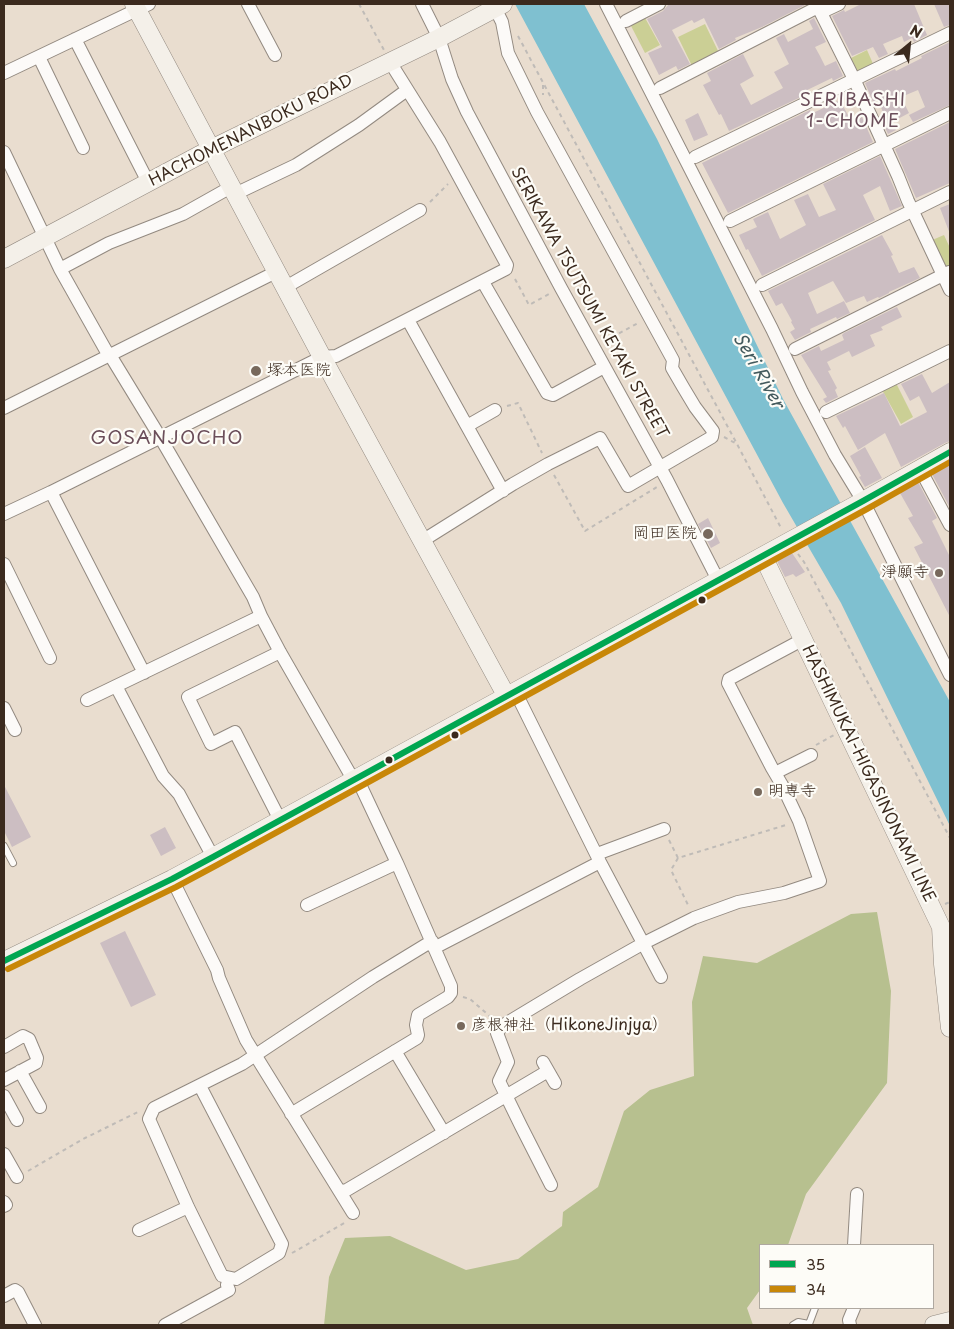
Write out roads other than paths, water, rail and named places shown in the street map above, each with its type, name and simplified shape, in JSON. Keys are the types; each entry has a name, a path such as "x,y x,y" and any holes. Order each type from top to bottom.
{"main road":[{"path":"140,6 211,149 284,288 507,697"},
{"name":"HACHOMENANBOKU ROAD","path":"4,259 211,149 439,38 499,6"},
{"path":"11,955 172,879 507,697 950,452"},
{"name":"HASHIMUKAI-HIGASINONAMI LINE","path":"763,556 941,927 950,1028"},
{"path":"934,1325 950,1321"}],"street":[{"path":"248,4 275,54"},
{"name":"SERIKAWA TSUTSUMI KEYAKI STREET","path":"422,4 439,38 452,79 467,112 593,347 667,480 718,580"},
{"path":"606,4 772,329 858,504 950,675"},
{"path":"626,21 659,4"},
{"path":"660,88 820,7 839,4"},
{"path":"4,74 140,6"},
{"path":"422,540 548,464 600,438 628,486 712,437 713,431 696,408 672,368 672,360 537,112 508,52 499,6"},
{"path":"820,7 821,13 854,79 950,290"},
{"path":"695,157 950,33"},
{"path":"75,39 148,182"},
{"path":"39,56 83,148"},
{"path":"4,514 322,357 336,356 506,269 507,265 427,120 390,62"},
{"path":"60,269 109,243 183,214 296,165 359,125 407,90"},
{"path":"730,221 950,113"},
{"path":"4,152 60,269 253,597 280,652 350,774 357,778 451,986 451,993 448,997 418,1015 416,1025 418,1034 416,1038 291,1114"},
{"path":"762,285 950,192"},
{"path":"284,288 420,210"},
{"path":"795,349 943,271"},
{"path":"4,408 276,272"},
{"path":"483,282 547,394 553,395 604,367"},
{"path":"408,320 503,491"},
{"path":"826,412 943,354"},
{"path":"467,426 495,410"},
{"path":"920,469 950,525"},
{"path":"51,492 144,674"},
{"path":"4,564 50,658"},
{"path":"87,700 261,616"},
{"path":"551,1185 499,1081 508,1062 497,1033 502,1026 644,943 694,918 738,902 784,893 820,881 799,821 728,683 729,679 802,640"},
{"path":"280,652 188,697 211,744 235,732 280,820"},
{"path":"116,686 163,776 179,794 213,857"},
{"path":"507,697 519,699 598,858 661,977"},
{"path":"4,708 15,730"},
{"path":"775,773 811,755"},
{"path":"200,1086 282,1244 279,1253 236,1279 222,1276 188,1207 149,1119 154,1108 242,1064 373,977 598,858 664,829"},
{"path":"307,905 397,863"},
{"path":"172,879 217,970 246,1040 354,1213"},
{"path":"4,1047 23,1036 29,1039 38,1058 36,1063 4,1080"},
{"path":"396,1051 444,1133"},
{"path":"339,1190 345,1191 444,1133 506,1095 546,1066 555,1083"},
{"path":"20,1071 40,1106"},
{"path":"4,1096 17,1120"},
{"path":"4,1154 17,1177"},
{"path":"854,1244 857,1194"},
{"path":"4,1202 6,1204 4,1206"},
{"path":"139,1230 188,1207"},
{"path":"165,1325 229,1290 227,1285 229,1278"},
{"path":"4,1296 15,1290 18,1292 35,1325"},
{"path":"850,1325 849,1320 854,1309"}],"lane":[{"path":"4,846 13,863"},
{"path":"793,1325 798,1322 809,1324 815,1309"}],"water":[{"name":"Seri River","path":"515,4 584,4 657,139 783,399 950,702 950,826 841,603 783,503"}],"place":[{"name":"塚本医院","path":"256,371"},
{"name":"岡田医院","path":"708,534"},
{"name":"淨願寺","path":"939,573"},
{"name":"明専寺","path":"758,792"},
{"name":"彦根神社（HikoneJinjya）","path":"461,1026"}],"district":[{"name":"SERIBASHI 1-CHOME","path":"853,111"},
{"name":"GOSANJOCHO","path":"167,439"}]}
